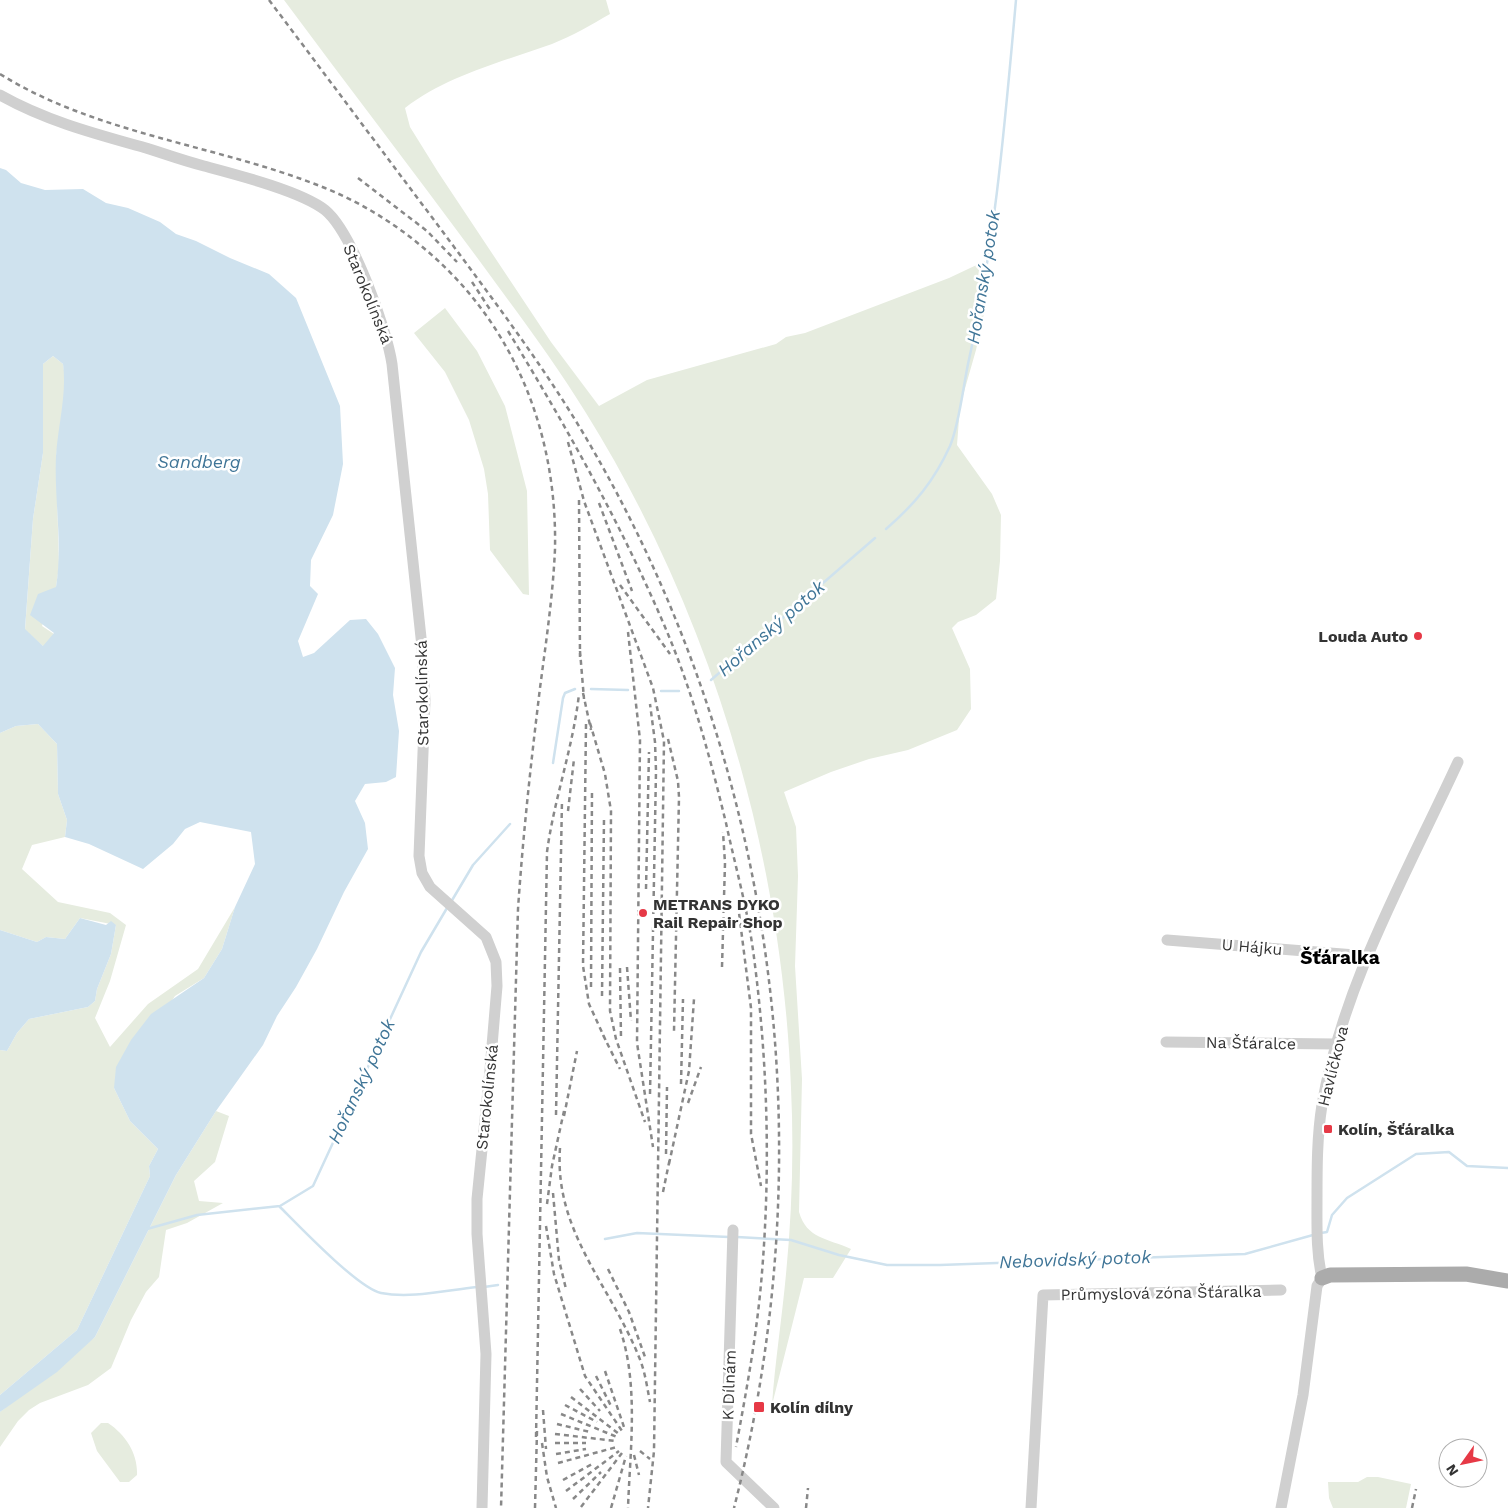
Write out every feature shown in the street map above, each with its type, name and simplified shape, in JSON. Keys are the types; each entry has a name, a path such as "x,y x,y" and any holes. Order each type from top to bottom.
{"main road":[{"path":"1322,1278 1330,1275 1466,1274 1508,1268"},
{"path":"1466,1274 1508,1281"},
{"path":"1466,1274 1508,1288"}],"street":[{"name":"Starokolínská","path":"0,95 62,124 228,172 293,194 324,209 336,221 345,237 381,318 389,343 392,364 423,665 425,701 418,856 422,873 440,896 486,937 496,962 497,986 477,1199 476,1234 486,1354 482,1508"},
{"name":"Havlíčkova","path":"1281,1508 1303,1395 1317,1286 1322,1278 1317,1244 1317,1178 1322,1108 1336,1044 1350,1001 1368,956 1458,762"},
{"name":"U Hájku","path":"1167,940 1368,956"},
{"name":"Na Šťáralce","path":"1166,1042 1336,1044"},
{"name":"K Dílnám","path":"733,1236 726,1462 735,1473 774,1508"},
{"name":"Průmyslová zóna Šťáralka","path":"1031,1508 1043,1296 1281,1290"}],"shaded area":[{"path":"284,0 606,0 610,14 581,30 552,44 457,78 405,108 410,127 438,172 551,342 599,406 647,380 776,344 786,337 805,333 949,278 985,261 989,290 976,350 960,406 957,445 992,494 1001,515 1000,561 996,599 976,615 958,622 952,628 970,669 971,709 957,730 908,750 869,759 831,772 784,792 796,827 798,876 795,966 802,1079 799,1212 807,1228 813,1233 851,1249 833,1278 804,1278 772,1405 788,1251 792,1181 791,1088 785,999 773,911 755,824 732,737 703,653 670,570 630,490 562,375 484,267"},
{"path":"445,308 477,351 505,406 527,491 529,595 523,594 490,550 488,494 484,469 469,420 445,372 414,333"},
{"path":"53,356 63,364 66,384 56,457 59,566 56,587 42,626 54,634 44,647 25,630 33,519 43,453 43,364"},
{"path":"38,724 57,744 58,794 67,820 65,837 32,845 22,869 58,902 110,913 126,925 110,981 95,1018 110,1047 148,1004 198,969 235,907 222,949 204,978 175,996 114,1088 130,1121 158,1149 149,1166 150,1176 77,1330 0,1395 0,1050 7,1051 17,1033 29,1019 88,1007 95,1001 97,989 111,954 116,925 80,918 65,939 46,937 37,942 0,930 0,733 16,726"},
{"path":"216,1111 229,1116 215,1162 194,1181 199,1201 223,1203 187,1223 166,1230 159,1277 146,1292 131,1320 111,1368 88,1385 40,1403 29,1410 18,1421 0,1447 0,1412 95,1337 176,1175"},
{"path":"101,1423 108,1423 120,1433 133,1452 137,1475 129,1482 120,1482 97,1451 91,1433"},
{"path":"1367,1477 1378,1477 1411,1484 1406,1508 1333,1508 1329,1498 1328,1482 1358,1482"}],"water":[{"name":"Sandberg","path":"0,168 6,170 21,183 45,190 83,189 106,203 128,208 160,222 176,234 269,274 296,298 340,406 343,464 333,515 311,560 310,586 318,594 298,641 303,657 314,653 350,620 366,619 378,634 395,668 393,695 399,731 396,777 386,782 365,784 355,801 365,823 368,849 344,892 317,949 277,1016 263,1045 216,1111 176,1175 95,1337 57,1372 0,1412 0,1395 77,1330 150,1176 149,1166 158,1149 130,1121 114,1088 116,1067 131,1040 151,1014 204,978 222,949 235,907 255,864 251,832 200,822 185,829 173,844 143,869 89,844 65,837 67,820 58,794 57,744 38,724 16,726 0,733","holes":["53,356 63,364 63,398 56,456 59,538 56,587 38,594 30,615 54,633 43,646 25,629 33,519 43,453 43,364"]},
{"path":"80,918 106,925 111,921 116,925 111,954 97,989 95,1001 88,1007 29,1019 17,1033 7,1051 0,1050 0,930 37,942 46,937 65,939"}],"waterway":[{"name":"Hořanský potok","path":"886,529 915,501 930,481 944,459 956,428 992,229 1016,0"},
{"name":"Hořanský potok","path":"711,680 875,538"},
{"name":"Hořanský potok","path":"553,763 563,698 565,693 575,689"},
{"name":"Hořanský potok","path":"591,689 628,690"},
{"name":"Hořanský potok","path":"661,691 679,691"},
{"name":"Hořanský potok","path":"451,902 473,865 510,824"},
{"name":"Hořanský potok","path":"147,1229 197,1215 280,1206 313,1186 421,952 447,908"},
{"name":"Nebovidský potok","path":"1321,1233 1327,1232 1332,1215 1347,1198 1416,1154 1449,1152 1467,1166 1508,1168"},
{"name":"Nebovidský potok","path":"280,1207 344,1269 371,1289 393,1295 417,1295 477,1287"},
{"name":"Nebovidský potok","path":"605,1239 637,1233 729,1237"},
{"name":"Nebovidský potok","path":"737,1237 791,1240 839,1255 887,1265 940,1265 1245,1254 1313,1235"},
{"name":"Nebovidský potok","path":"484,1287 498,1285"}],"railway":[{"path":"269,0 500,310 537,362 589,443 653,567 704,695 742,827 766,961 778,1098 777,1235 762,1372 734,1508"},
{"path":"0,74 38,95 77,111 118,126 285,173 344,196 381,217 416,241 432,255 462,285 485,313 521,375 534,408 544,442 550,477 555,549 551,601 522,854 518,909 501,1508"},
{"path":"358,178 427,231 457,262"},
{"path":"472,282 491,311"},
{"path":"508,331 592,476 630,551 675,651 707,749 748,918 762,1033 767,1159 764,1242 759,1305 736,1447"},
{"path":"568,442 584,501 653,688 664,741 654,1451 648,1508"},
{"path":"579,500 580,657"},
{"path":"599,503 632,591"},
{"path":"620,585 670,654"},
{"path":"628,632 640,740 637,1043 653,1147"},
{"path":"580,651 584,699"},
{"path":"583,693 591,730"},
{"path":"536,1437 547,852 579,694"},
{"path":"650,704 655,742 656,771 650,1094"},
{"path":"590,723 605,774 611,811 610,1011 616,1039 645,1122"},
{"path":"586,724 583,966 589,1004 606,1041"},
{"path":"668,739 678,781 679,797 674,1031"},
{"path":"646,889 649,752"},
{"path":"568,811 574,759"},
{"path":"591,987 592,789"},
{"path":"556,1115 562,800"},
{"path":"602,996 604,818"},
{"path":"722,967 725,863 723,832"},
{"path":"738,905 751,1008 751,1134 761,1186"},
{"path":"627,967 631,1021"},
{"path":"620,968 621,1038"},
{"path":"681,1084 683,999"},
{"path":"669,1164 689,1071 694,999"},
{"path":"603,1035 620,1069"},
{"path":"564,1116 577,1051"},
{"path":"688,1103 701,1067"},
{"path":"666,1154 667,1087"},
{"path":"547,1204 552,1166 564,1111"},
{"path":"560,1148 560,1178 566,1206 575,1232 586,1257 627,1331 639,1357 650,1402"},
{"path":"663,1192 670,1158"},
{"path":"553,1193 559,1260 566,1289"},
{"path":"546,1226 554,1274 585,1376 622,1431"},
{"path":"608,1269 629,1312 645,1357"},
{"path":"620,1329 630,1372 632,1418 628,1508"},
{"path":"605,1371 625,1430"},
{"path":"596,1376 612,1408"},
{"path":"580,1389 600,1411"},
{"path":"571,1397 619,1434"},
{"path":"565,1405 597,1422"},
{"path":"543,1410 546,1449"},
{"path":"561,1414 617,1437"},
{"path":"557,1424 590,1432"},
{"path":"535,1508 537,1431"},
{"path":"555,1434 616,1441"},
{"path":"542,1443 547,1477 556,1508"},
{"path":"555,1443 586,1443"},
{"path":"558,1463 617,1447"},
{"path":"556,1454 586,1449"},
{"path":"566,1491 619,1451"},
{"path":"640,1451 650,1459"},
{"path":"581,1507 622,1453"},
{"path":"634,1455 639,1475"},
{"path":"611,1508 626,1456"},
{"path":"563,1480 594,1463"},
{"path":"573,1499 601,1472"},
{"path":"806,1508 808,1488"},
{"path":"1412,1508 1416,1489"}],"place":[{"name":"Louda Auto","path":"1418,636"},
{"name":"METRANS DYKO Rail Repair Shop","path":"643,913"},
{"name":"Kolín, Šťáralka","path":"1328,1129"},
{"name":"Kolín dílny","path":"759,1407"}],"district":[{"name":"Šťáralka","path":"1340,957"}]}
